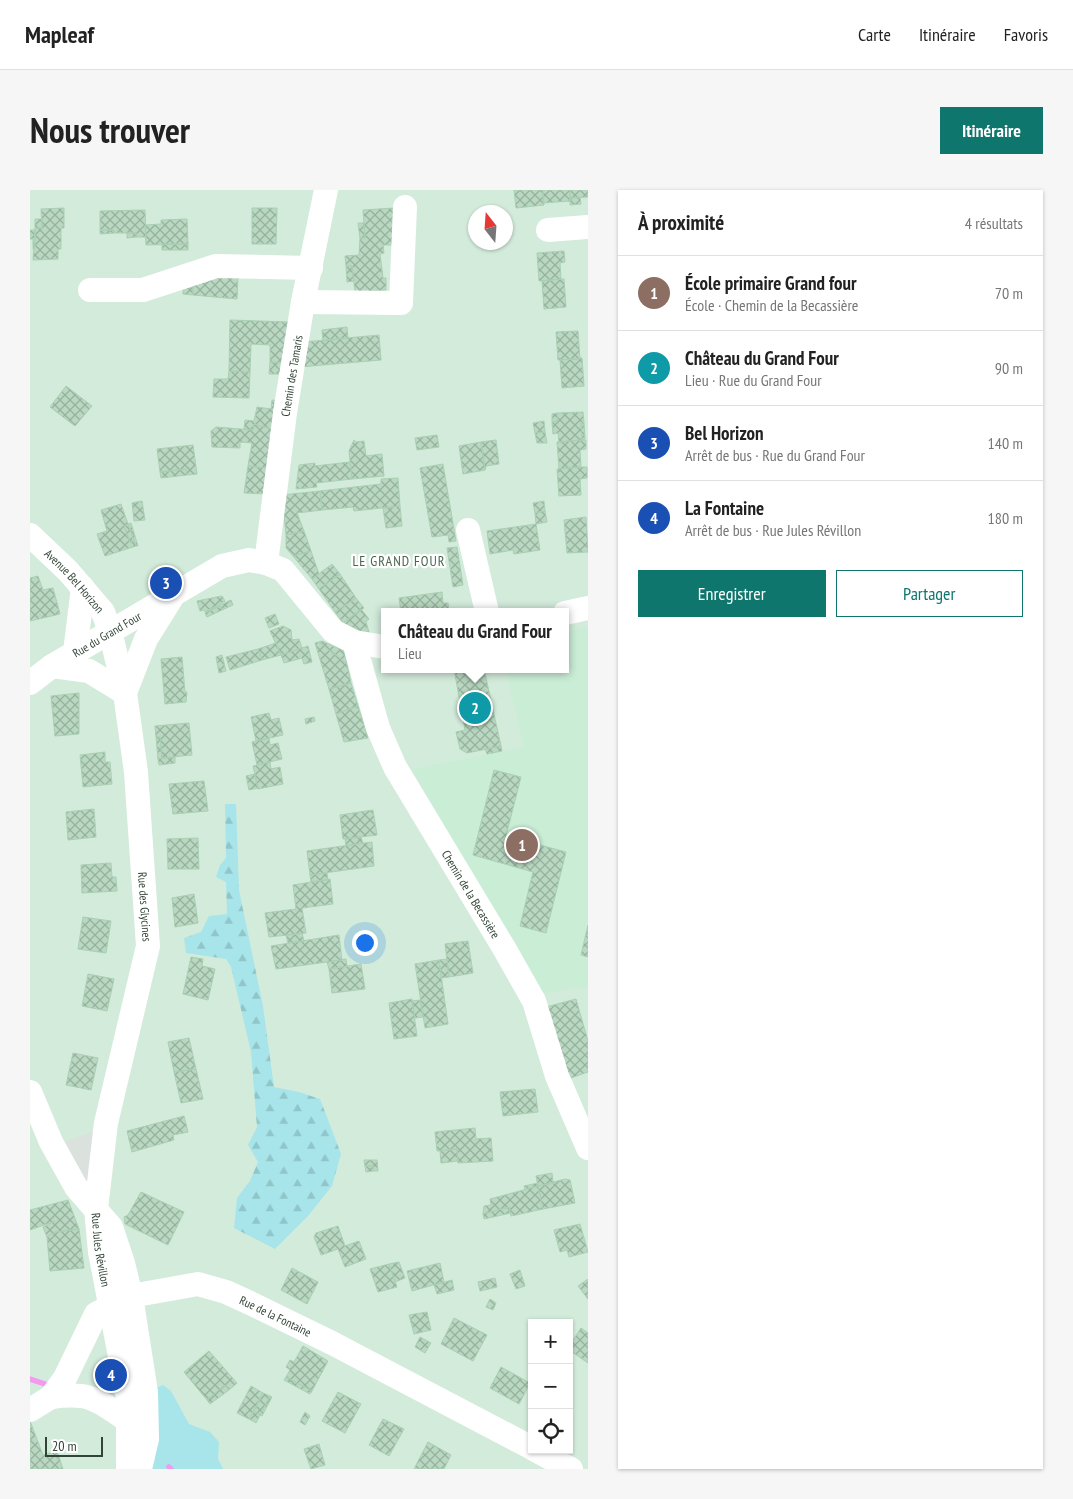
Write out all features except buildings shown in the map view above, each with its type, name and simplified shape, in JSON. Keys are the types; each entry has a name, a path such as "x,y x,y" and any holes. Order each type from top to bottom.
{"street":[{"name":"Chemin des Tamaris","path":"266,563 303,302 326,190"},
{"path":"303,302 401,303 405,207"},
{"path":"548,230 588,227"},
{"path":"90,290 143,290 216,266 311,268"},
{"path":"468,530 486,608"},
{"name":"Avenue Bel Horizon","path":"30,535 83,588 103,612 110,631"},
{"name":"Rue du Grand Four","path":"30,682 75,652 222,566 249,560 266,563 284,570 333,631 354,642 381,646"},
{"path":"75,652 83,588"},
{"path":"52,666 89,671 125,693 146,639 173,595"},
{"path":"569,612 588,608"},
{"name":"Rue des Glycines","path":"96,1209 106,1123 148,946 137,781 125,693 110,631"},
{"name":"Chemin de la Becassière","path":"354,642 378,728 395,767 534,1001 557,1076 588,1148"},
{"path":"30,1092 52,1142 76,1187 96,1209"},
{"name":"Rue Jules Révillon","path":"96,1209 111,1227 131,1296 146,1392 147,1439 140,1469"},
{"name":"Rue Jules Révillon","path":"96,1209 100,1252 109,1306 128,1398 128,1469"},
{"name":"Rue de la Fontaine","path":"30,1410 51,1397 65,1378 96,1314 131,1296 198,1284 226,1292 332,1343 528,1446"},
{"name":"Rue de la Fontaine","path":"51,1397 76,1394 95,1399 127,1420"},
{"path":"543,1454 571,1469"}],"shaded area":[{"path":"30,190 588,190 588,1469 30,1469"},
{"path":"588,627 588,986 540,994 412,769 524,747 507,673 569,673 569,631"},
{"path":"100,1129 88,1183 82,1183 64,1142"}],"green space":[{"path":"225,804 236,804 239,890 263,1006 274,1087 320,1099 341,1154 332,1186 308,1216 275,1249 234,1228 237,1198 250,1181 258,1162 248,1145 257,1127 251,1052 231,967 226,959 186,953 184,938 201,932 209,916 227,914 226,882 216,877 220,865 226,858"},
{"path":"163,1385 171,1391 189,1424 210,1432 219,1442 218,1459 223,1469 148,1469 153,1389"}],"waterway":[{"path":"30,1379 48,1385"}],"place":[{"name":"Bel Horizon","path":"166,583"},
{"name":"Château du Grand Four","path":"475,708"},
{"name":"École primaire Grand four","path":"522,845"},
{"name":"La Fontaine","path":"111,1375"}],"district":[{"name":"LE GRAND FOUR","path":"399,561"}]}
